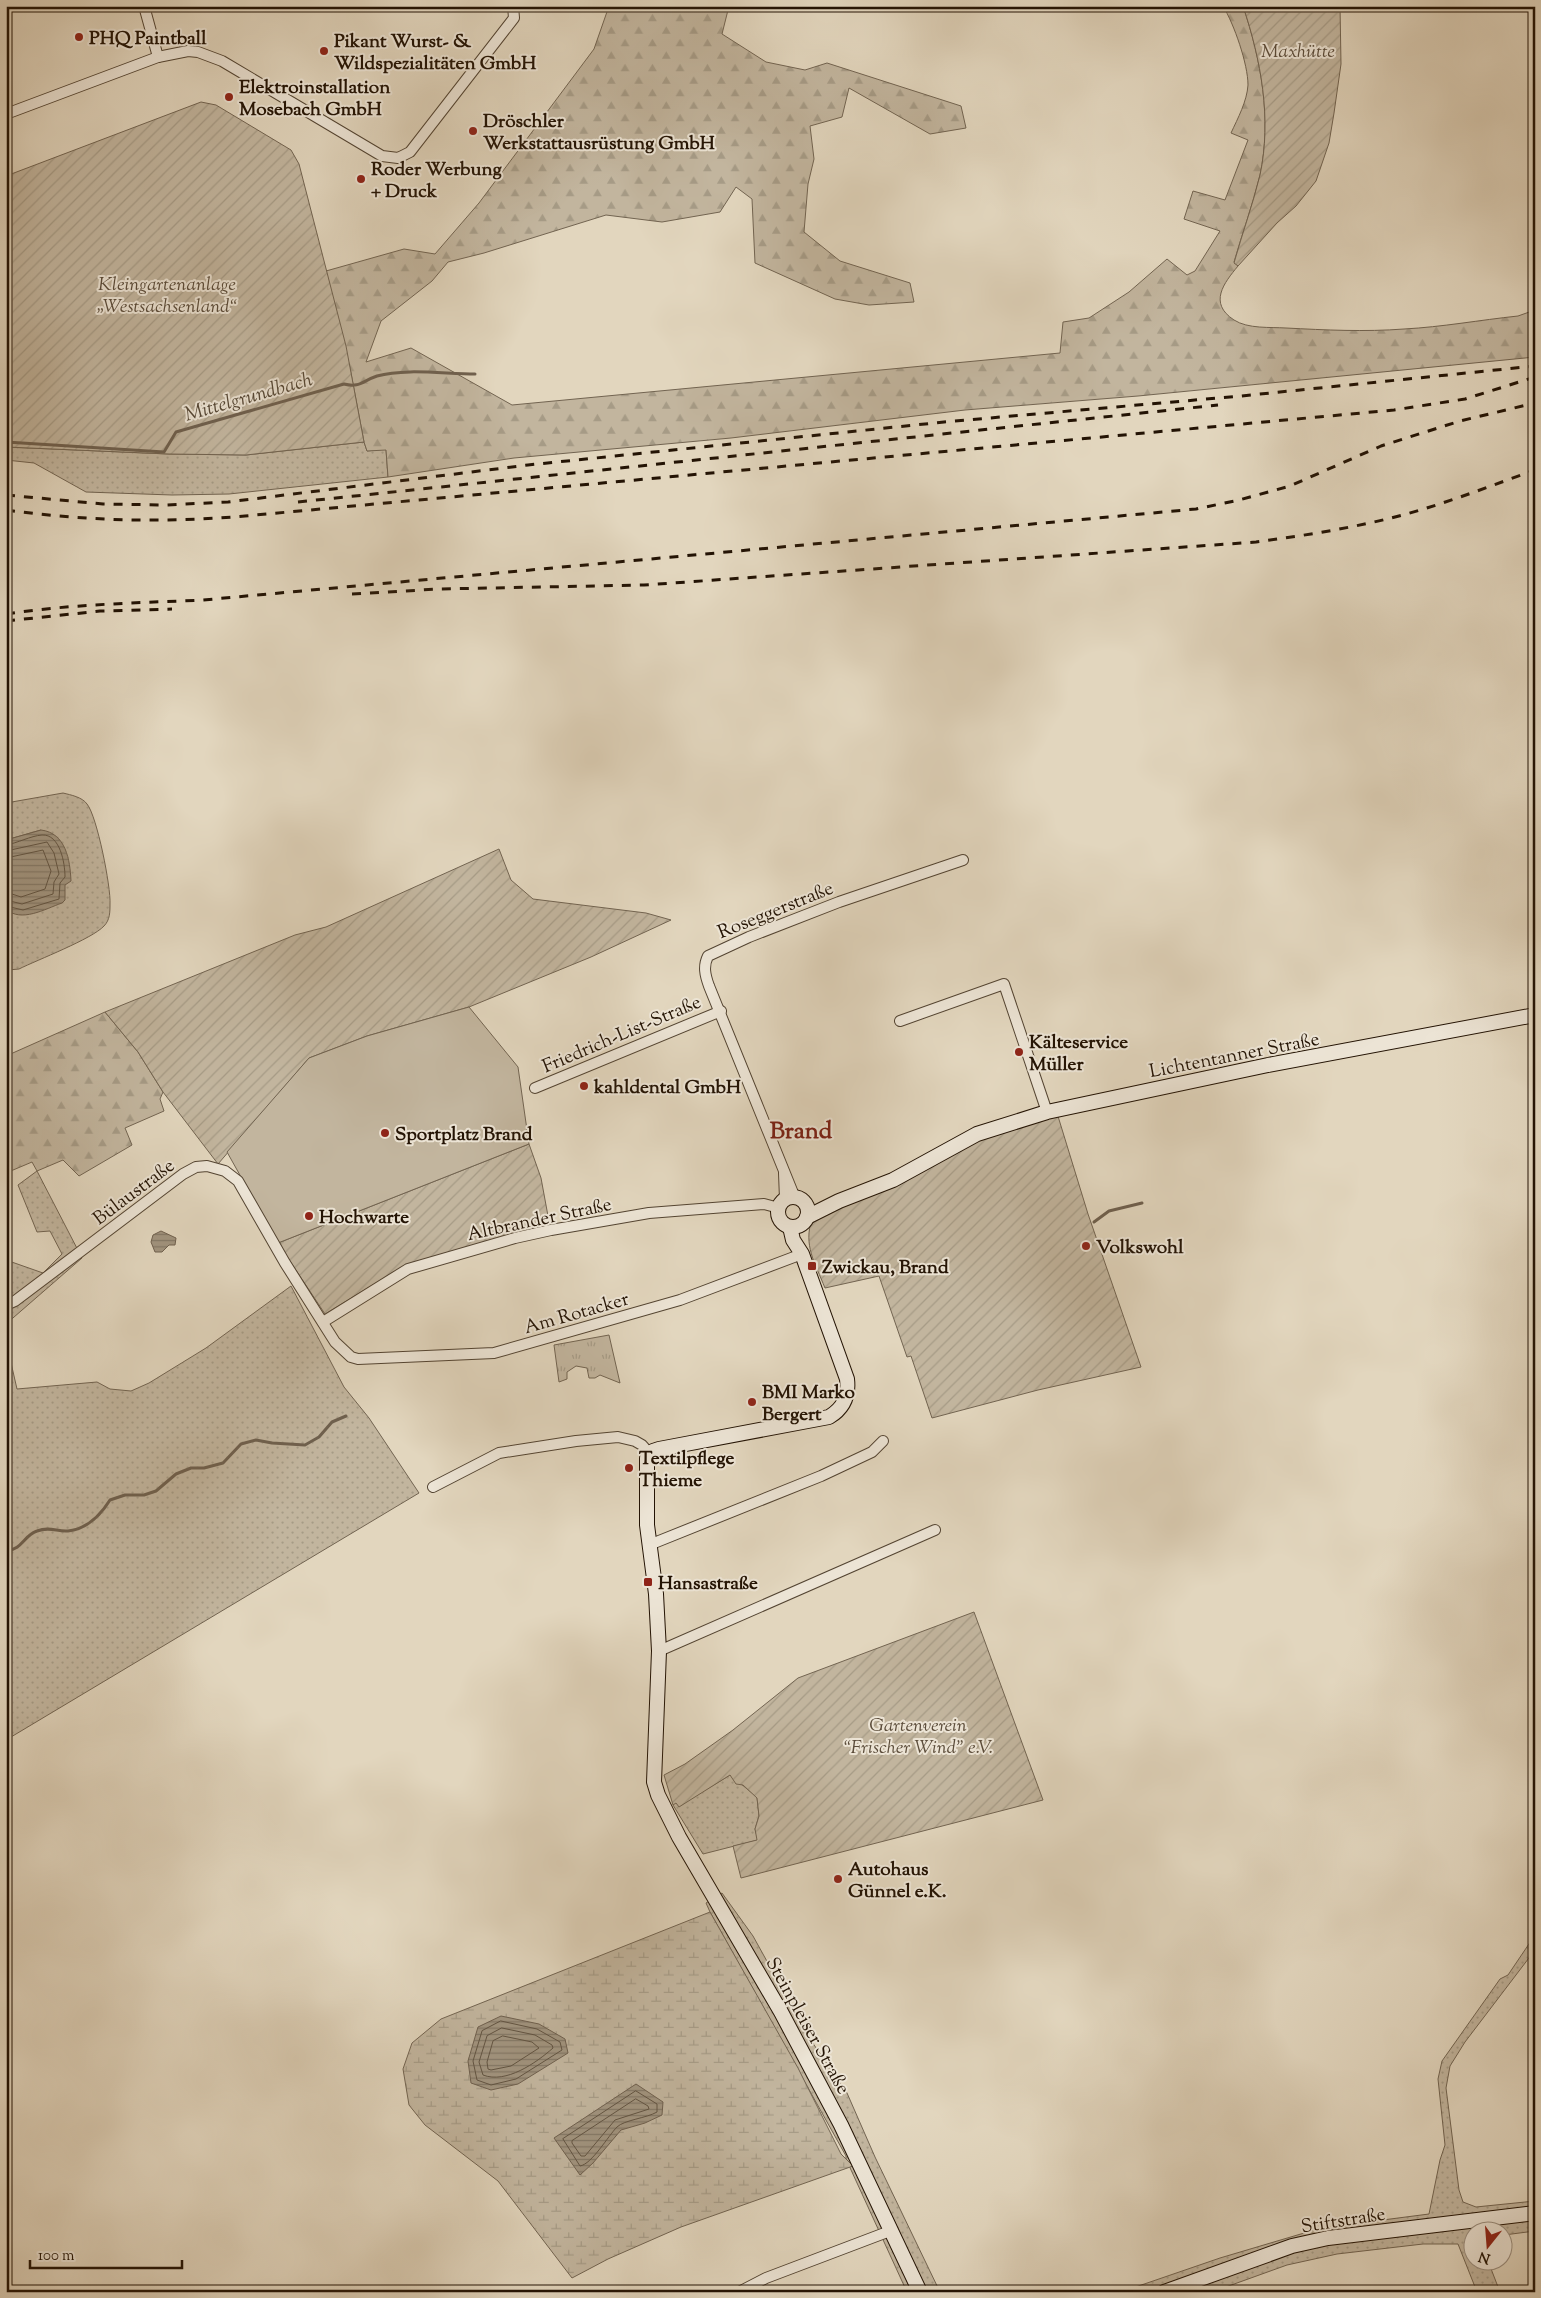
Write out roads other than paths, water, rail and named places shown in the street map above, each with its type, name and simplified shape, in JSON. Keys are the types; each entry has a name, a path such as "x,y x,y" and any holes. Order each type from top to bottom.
{"street":[{"path":"144,6 158,58"},
{"path":"6,114 158,58 188,51 198,52 222,60 382,156 398,158 410,152 482,61 514,18 513,6"},
{"name":"Roseggerstraße","path":"791,1202 784,1172 721,1011 705,976 704,962 708,956 749,937 839,902 963,860"},
{"path":"900,1020 1004,984 1047,1112"},
{"name":"Friedrich-List-Straße","path":"535,1088 721,1011"},
{"name":"Lichtentanner Straße","path":"799,1223 839,1200 893,1180 977,1134 1047,1112 1268,1065 1535,1016"},
{"name":"Bülaustraße","path":"6,1305 15,1301 73,1259 183,1174 196,1167 208,1166 225,1171 238,1181 285,1263 335,1342 351,1357"},
{"name":"Lichtentanner Straße","path":"791,1202 839,1200"},
{"path":"799,1223 785,1225 779,1218 791,1202 807,1212 799,1223 802,1254 847,1379 848,1393 842,1407 829,1417 659,1449 647,1458 649,1546 656,1594 660,1652 935,1530"},
{"name":"Altbrander Straße","path":"323,1322 408,1269 515,1238 649,1213 791,1202"},
{"name":"Am Rotacker","path":"351,1357 358,1359 494,1353 680,1300 802,1254"},
{"path":"432,1487 499,1454 576,1441 618,1437 635,1440 650,1454"},
{"path":"649,1546 821,1476 872,1452 883,1441"},
{"name":"Steinpleiser Straße","path":"660,1652 654,1782 658,1795 679,1837 777,2004 841,2125 920,2292"},
{"name":"Stiftstraße","path":"1164,2292 1267,2255 1328,2238 1535,2213"},
{"path":"739,2292 766,2278 890,2231"}],"water":[{"path":"41,830 56,836 68,856 71,881 65,885 65,900 62,903 33,914 19,915 12,913 6,909 6,840"},
{"path":"161,1231 176,1238 175,1245 169,1245 162,1252 155,1252 151,1242 153,1235"},
{"path":"501,2016 539,2024 565,2039 568,2053 518,2084 491,2090 471,2083 468,2061 478,2027"},
{"path":"636,2084 663,2102 662,2115 645,2123 621,2130 593,2163 580,2175 554,2138"}],"waterway":[{"name":"Mittelgrundbach","path":"6,442 164,452 176,432 344,384 358,385 377,376 400,372 475,374"},
{"path":"1094,1222 1109,1211 1142,1203"},
{"path":"6,1551 16,1548 32,1533 37,1531 46,1529 68,1531 81,1528 92,1521 110,1500 125,1495 144,1495 156,1491 176,1474 191,1468 204,1468 223,1463 241,1444 256,1440 305,1445 319,1437 332,1422 346,1416"}],"railway":[{"path":"6,495 103,504 165,505 228,502 528,465 944,422 1241,396 1535,366"},
{"path":"6,510 66,517 126,520 185,520 245,516 1394,410 1465,399 1535,377"},
{"path":"6,614 80,606 203,600 1196,509 1290,486 1381,446 1460,421 1535,403"},
{"path":"298,502 1218,405"},
{"path":"352,594 439,589 644,585 1256,542 1324,532 1391,518 1445,502 1535,470"},
{"path":"6,621 100,611 172,609"}],"place":[{"name":"PHQ Paintball","path":"79,37"},
{"name":"Pikant Wurst- & Wildspezialitäten GmbH","path":"324,51"},
{"name":"Elektroinstallation Mosebach GmbH","path":"229,97"},
{"name":"Dröschler Werkstattausrüstung GmbH","path":"473,131"},
{"name":"Roder Werbung + Druck","path":"361,179"},
{"name":"Kälteservice Müller","path":"1019,1052"},
{"name":"kahldental GmbH","path":"584,1086"},
{"name":"Sportplatz Brand","path":"385,1133"},
{"name":"Hochwarte","path":"309,1216"},
{"name":"Volkswohl","path":"1086,1246"},
{"name":"Zwickau, Brand","path":"812,1266"},
{"name":"BMI Marko Bergert","path":"752,1402"},
{"name":"Textilpflege Thieme","path":"629,1468"},
{"name":"Hansastraße","path":"648,1582"},
{"name":"Autohaus Günnel e.K.","path":"838,1879"}],"district":[{"name":"Brand","path":"801,1130"}],"park label":[{"name":"Maxhütte","path":"1298,50"},
{"name":"Kleingartenanlage „Westsachsenland“","path":"167,294"},
{"name":"Gartenverein “Frischer Wind” e.V.","path":"918,1735"}]}
